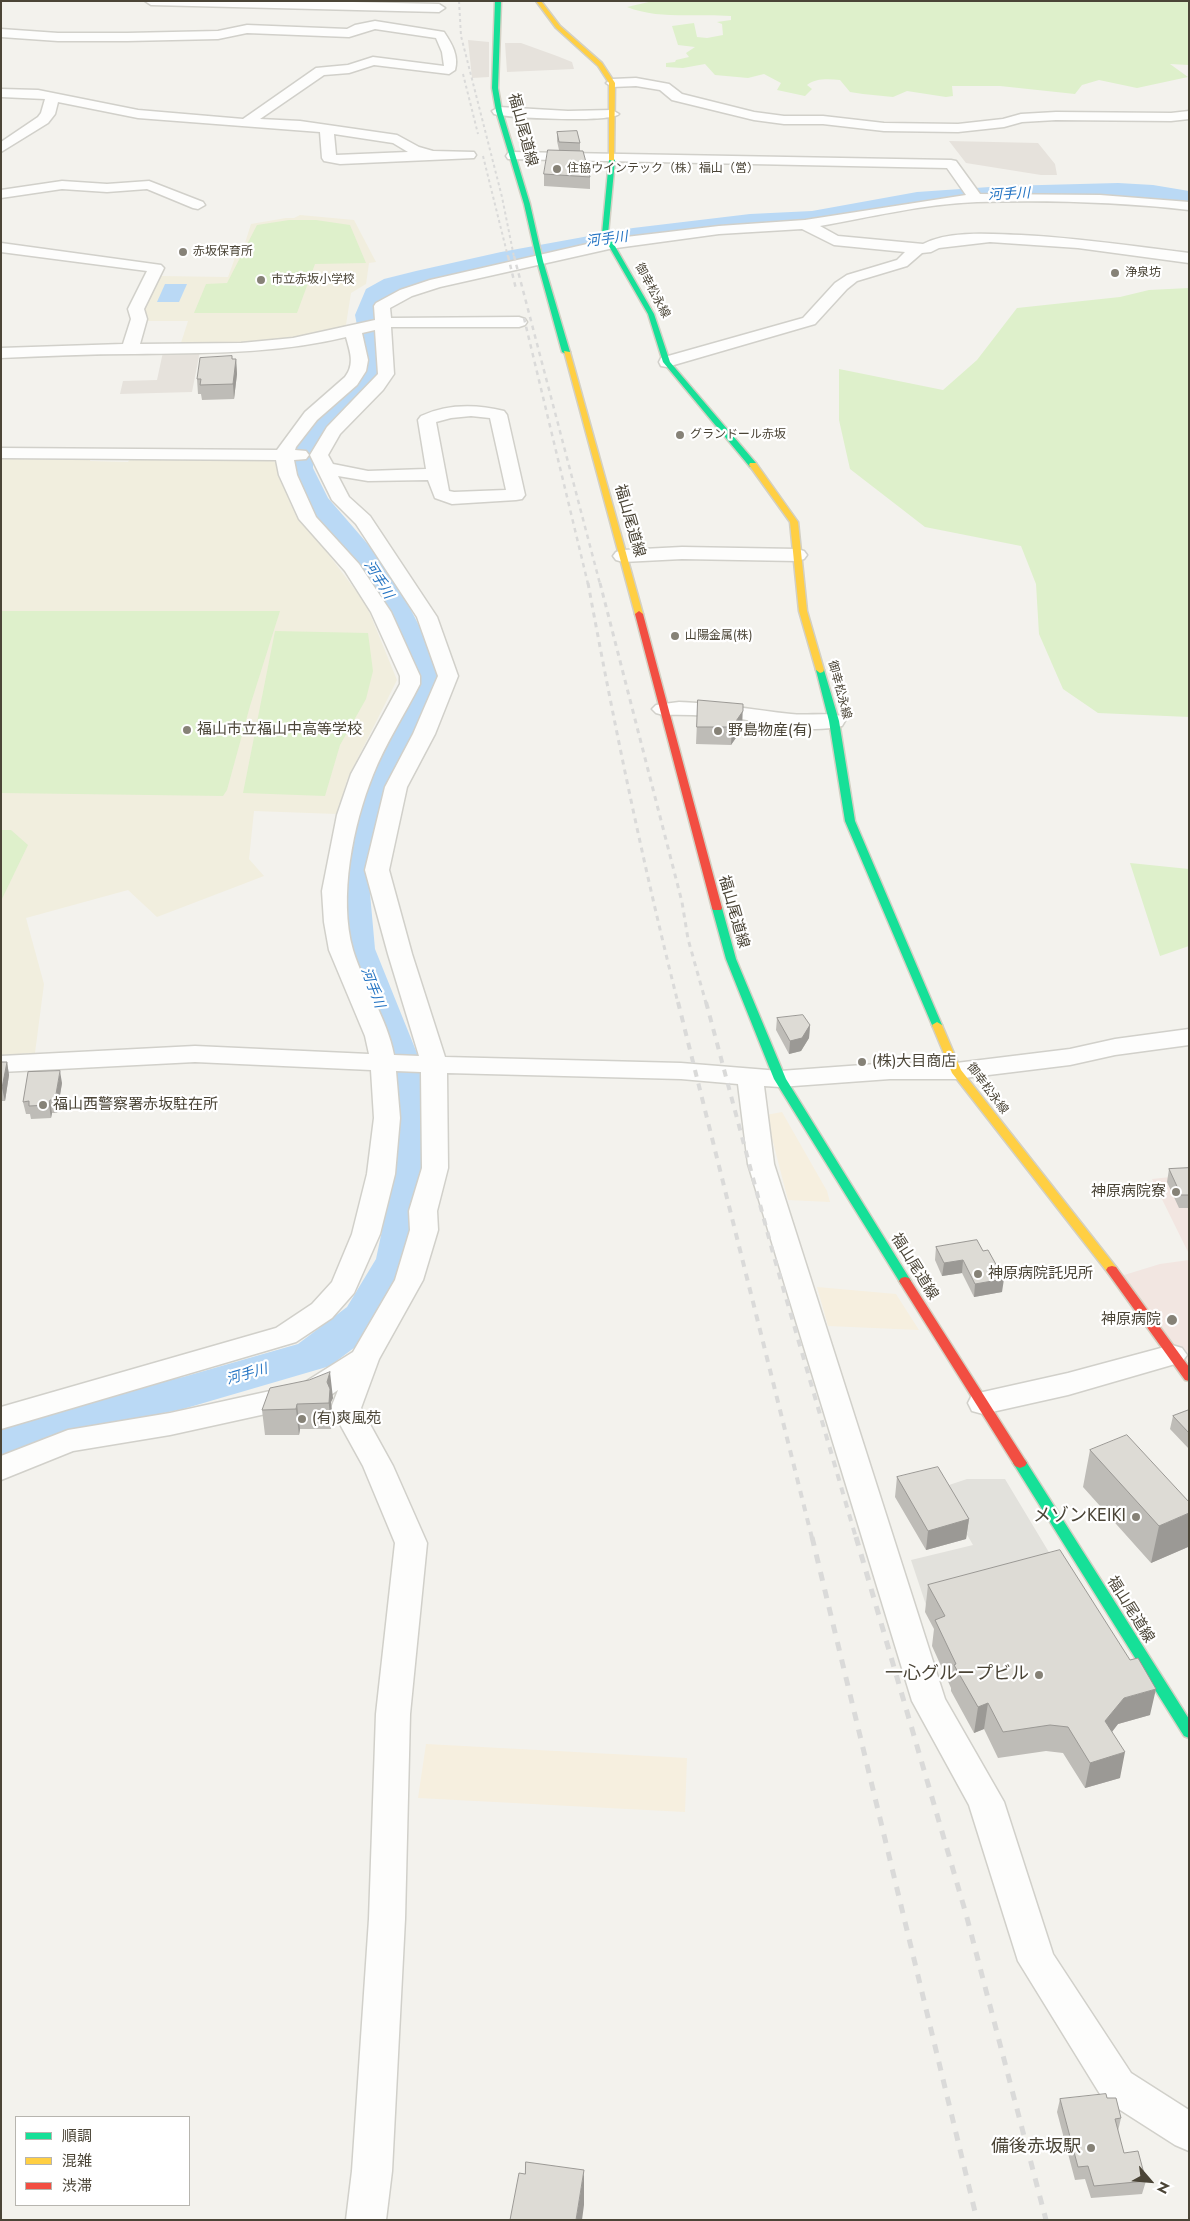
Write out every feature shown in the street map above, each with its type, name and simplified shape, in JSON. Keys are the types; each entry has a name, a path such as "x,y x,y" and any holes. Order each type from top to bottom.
{"main road":[{"name":"福山尾道線","path":"498,1 495,88 499,111 513,156 765,1078 823,1151 1189,1732"},
{"path":"538,1 569,38 595,59 610,75 612,83 612,158 608,240"},
{"name":"御幸松永線","path":"608,240 651,314 667,362 741,449 794,522 803,611 834,721 850,821 956,1072 1020,1156 1110,1268 1180,1366"}],"street":[{"path":"151,1 440,8"},
{"path":"1,33 58,37 120,37 218,35 247,29 348,33 359,28 374,25 440,35 446,44 450,58 449,70 373,61 349,69 321,71 247,122"},
{"path":"612,83 636,82 664,87 677,98 754,116 784,120 823,120 884,127 930,128 1004,124 1021,118 1109,115 1171,117 1189,114"},
{"path":"1,93 21,92 138,114 327,129 397,139 414,150 432,155"},
{"path":"1,148 43,120 48,114 50,102 54,99"},
{"path":"499,111 568,115 612,114"},
{"path":"1109,115 1159,121 1189,130"},
{"path":"930,128 974,195"},
{"path":"327,129 329,158 332,159 469,155"},
{"path":"513,156 952,164"},
{"path":"1,194 62,185 107,188 150,185 166,194 198,205"},
{"path":"366,2220 372,2171 387,1929 393,1714 411,1543 378,1466 346,1408 364,1360 409,1280 424,1230 423,1211 435,1168 430,1064 376,870 396,787 424,734 448,676 426,617 363,520 341,500 321,460 333,431 377,386 386,374 381,323 382,306 406,293 436,283 608,240 805,224 974,195 1100,199 1189,206"},
{"path":"805,224 834,240 889,247 926,249 935,244 990,238 1078,243 1189,258"},
{"path":"1,247 156,268 136,309 139,319 130,348"},
{"path":"667,362 809,321 841,286 852,278 902,263 919,248"},
{"path":"1,353 130,348 241,348 292,343 356,331 381,323 418,321 519,322"},
{"path":"1,1418 286,1335 322,1311 344,1286 366,1234 381,1174 387,1118 387,1063 378,1036 341,950 336,922 334,891 348,815 362,774 410,684 410,676 376,604 352,568 308,519 288,476 286,456 287,446 311,416 351,381 358,371 360,360 356,331"},
{"path":"486,412 498,415 516,494 452,498 441,494 436,474 427,420 437,414 486,412"},
{"path":"1,453 286,456 321,460 368,476 436,474"},
{"path":"623,556 682,553 797,555"},
{"path":"664,709 679,708 741,712 789,720 834,721"},
{"path":"1,1064 195,1054 387,1063 681,1071 765,1078 890,1071 956,1072 1070,1057 1115,1046 1189,1037"},
{"path":"765,1078 761,1164 929,1701 986,1802 1037,1961 1117,2086 1189,2132"},
{"path":"1,1469 68,1441 170,1424 311,1392 364,1360"},
{"path":"983,1404 1068,1384 1180,1366"}],"shaded area":[{"path":"468,40 489,42 489,77 472,78"},
{"path":"505,43 521,43 557,56 572,62 574,69 507,72"},
{"path":"949,141 1038,143 1055,164 1057,175 1041,175 966,163"},
{"name":"市立赤坂小学校","path":"300,215 354,220 376,262 369,263 366,284 351,293 345,331 297,340 180,346 188,321 144,321 141,311 158,276 228,277 240,244 245,243 251,224 294,218"},
{"path":"200,351 192,392 120,394 123,381 157,380 163,352"},
{"name":"福山市立福山中高等学校","path":"1,457 90,458 90,461 128,462 130,459 269,460 276,462 291,505 366,604 397,680 347,780 337,814 254,811 249,859 264,876 157,917 128,890 26,918 44,984 35,1053 1,1055"},
{"path":"782,1112 827,1191 830,1202 788,1200 766,1115"},
{"path":"1189,1175 1189,1254 1152,1179"},
{"name":"神原病院","path":"1189,1260 1189,1363 1121,1276 1160,1264"},
{"path":"817,1287 896,1294 919,1330 828,1326"},
{"path":"967,1479 1005,1479 1059,1569 926,1605 911,1560 973,1545 940,1488"},
{"path":"426,1744 687,1758 685,1812 418,1798"}],"green space":[{"path":"653,1 1189,1 1189,65 1170,64 1188,77 1137,88 1099,80 1082,85 1075,94 1000,86 952,86 953,96 946,97 907,91 893,97 850,92 840,80 831,79 810,83 807,85 812,89 805,96 777,90 781,83 764,74 748,78 715,75 705,64 683,68 666,67 666,63 689,57 686,53 695,47 678,45 672,26 694,23 697,37 707,38 723,35 722,24 717,22 731,20 731,16 665,15 627,7"},
{"path":"289,220 316,220 350,225 366,263 315,264 297,313 194,313 206,284 227,283 257,225"},
{"path":"1189,288 1189,717 1098,713 1063,689 1039,634 1036,584 1021,546 925,527 850,469 839,420 839,369 943,390 977,360 1017,308 1120,297 1149,290"},
{"path":"1,611 280,611 250,706 227,790 223,796 1,793"},
{"path":"275,631 368,633 373,671 366,699 340,745 325,796 243,793"},
{"path":"1,830 11,830 28,845 1,901"},
{"path":"1130,863 1189,869 1189,946 1160,956"}],"water":[{"path":"165,284 187,284 179,302 157,302"}],"building":[{"path":"577,131 580,143 559,142 557,132"},
{"path":"548,150 583,151 590,177 544,174"},
{"path":"232,356 232,359 236,359 233,384 200,385 201,379 197,379 200,358"},
{"path":"698,700 743,704 743,711 732,727 697,727"},
{"path":"803,1015 810,1025 802,1038 790,1041 777,1018"},
{"path":"1,1062 7,1062 2,1088 1,1088"},
{"path":"60,1071 55,1100 50,1100 49,1105 29,1106 29,1101 23,1102 28,1072"},
{"path":"1189,1168 1189,1195 1181,1195 1169,1169"},
{"path":"977,1240 983,1251 988,1250 1004,1279 975,1284 963,1260 944,1263 936,1247"},
{"path":"330,1372 327,1382 330,1389 329,1403 297,1404 296,1409 262,1410 270,1388 309,1380"},
{"path":"1189,1410 1189,1433 1173,1416"},
{"path":"1127,1435 1189,1502 1189,1513 1159,1526 1090,1450"},
{"path":"938,1467 969,1519 928,1531 897,1477"},
{"name":"一心グループビル","path":"1060,1550 1130,1660 1138,1658 1156,1689 1124,1698 1105,1721 1125,1752 1090,1763 1068,1727 1050,1725 1003,1732 988,1703 978,1707 954,1665 956,1664 935,1620 945,1616 928,1585"},
{"name":"備後赤坂駅","path":"1106,2094 1107,2098 1116,2098 1121,2118 1115,2119 1124,2153 1138,2151 1146,2181 1094,2186 1088,2166 1078,2167 1060,2099"},
{"path":"526,2162 584,2170 576,2220 510,2220 519,2173 525,2174"}],"waterway":[{"name":"河手川","path":"1,1440 68,1417 183,1393 314,1355 363,1318 397,1259 417,1164 413,1093 357,949 350,871 370,798 403,729 422,680 417,651 376,571 316,501 299,468 300,449 319,425 358,391 373,374 377,360 367,315 374,294 392,284 416,278 501,259 633,235 750,221 812,218 917,199 1004,193 1118,190 1153,192 1189,198"}],"railway":[{"path":"459,1 461,36 502,197 514,257"},
{"path":"463,74 478,134"},
{"path":"483,156 508,257"},
{"path":"508,256 516,289"},
{"path":"514,256 600,584"},
{"path":"524,318 588,584"},
{"path":"588,583 630,794 678,1003"},
{"path":"600,583 682,902 688,939 706,1003"},
{"path":"678,1002 812,1538"},
{"path":"706,1002 773,1253 856,1538"},
{"path":"812,1537 977,2220"},
{"path":"856,1537 966,1914 1046,2220"}],"traffic: fast":[{"path":"498,1 495,88 499,111 527,204 540,261 566,352"},
{"path":"612,160 605,234 651,314 667,362 753,465"},
{"path":"820,670 834,721 850,821 937,1025"},
{"path":"717,908 731,959 780,1079 905,1281"},
{"path":"1020,1463 1189,1732"}],"traffic: slow":[{"path":"538,1 558,27 600,64 609,76 612,83 612,160"},
{"path":"566,352 639,614"},
{"path":"753,465 794,522 803,611 820,670"},
{"path":"937,1025 956,1071 1112,1270"}],"traffic: jam":[{"path":"639,614 717,908"},
{"path":"1112,1270 1189,1377"},
{"path":"905,1281 1020,1463"}],"place":[{"name":"住協ウインテック（株）福山（営）","path":"557,169"},
{"name":"赤坂保育所","path":"183,252"},
{"name":"浄泉坊","path":"1115,273"},
{"name":"市立赤坂小学校","path":"261,280"},
{"name":"グランドール赤坂","path":"680,435"},
{"name":"山陽金属(株)","path":"675,636"},
{"name":"福山市立福山中高等学校","path":"187,730"},
{"name":"野島物産(有)","path":"718,731"},
{"name":"(株)大目商店","path":"862,1062"},
{"name":"福山西警察署赤坂駐在所","path":"43,1105"},
{"name":"神原病院寮","path":"1176,1192"},
{"name":"神原病院託児所","path":"978,1274"},
{"name":"神原病院","path":"1172,1320"},
{"name":"(有)爽風苑","path":"302,1419"},
{"name":"メゾンKEIKI","path":"1136,1517"},
{"name":"一心グループビル","path":"1039,1675"},
{"name":"備後赤坂駅","path":"1091,2148"}]}
